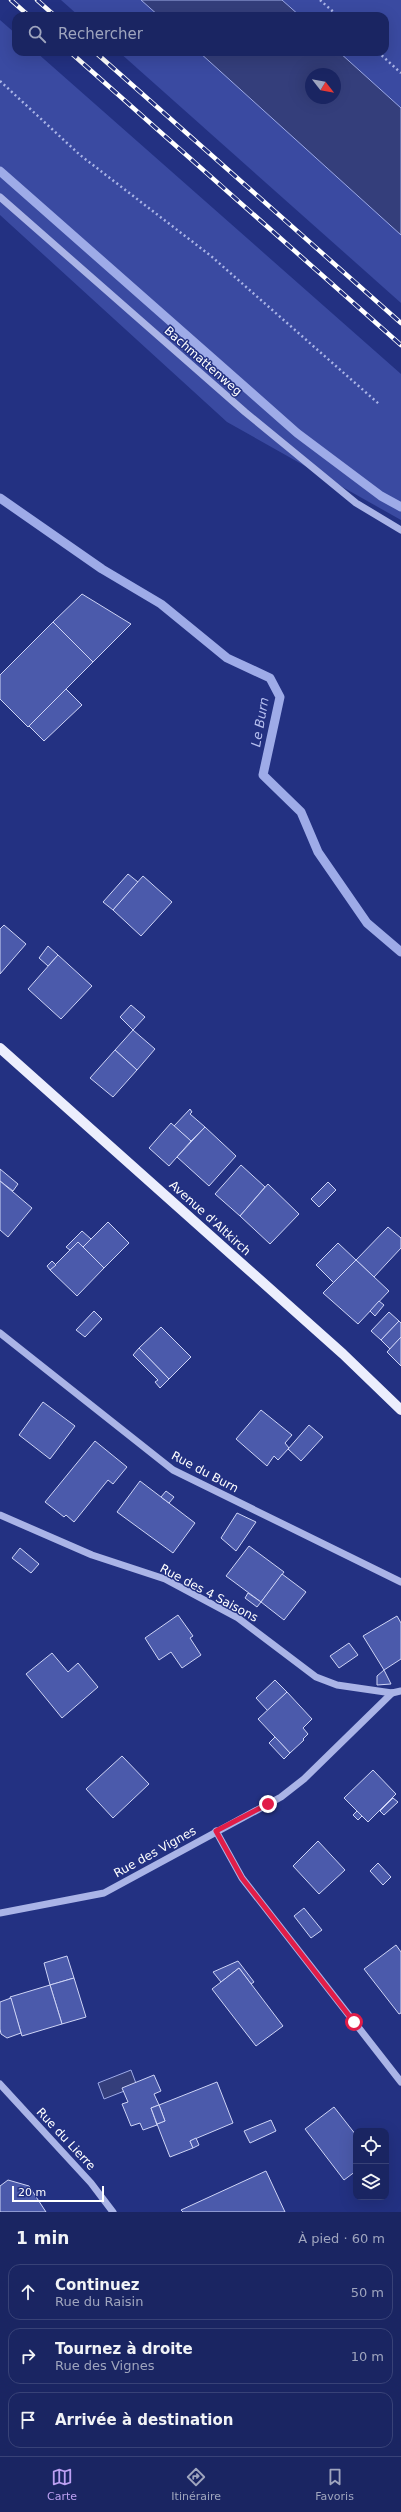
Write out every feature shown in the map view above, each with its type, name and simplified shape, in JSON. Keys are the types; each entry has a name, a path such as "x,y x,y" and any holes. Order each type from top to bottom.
{"main road":[{"name":"Avenue d'Altkirch","path":"0,1048 343,1354 401,1410"}],"street":[{"name":"Bachmattenweg","path":"0,197 245,412 356,503 401,530"},
{"name":"Rue du Burn","path":"0,1333 173,1470 401,1582"},
{"name":"Rue des 4 Saisons","path":"0,1515 92,1555 165,1579 238,1618 316,1677 337,1685 392,1693 401,1691"},
{"name":"Rue des Vignes","path":"0,1913 104,1893 216,1831 282,1797 304,1779 392,1693"},
{"path":"216,1831 242,1878 401,2082"},
{"name":"Rue du Lierre","path":"0,2084 91,2183 113,2212"}],"path":[{"path":"320,0 334,12"},
{"path":"382,56 401,73"},
{"path":"0,80 80,155 211,256 379,404"}],"shaded area":[{"path":"61,0 141,0 154,12 74,12"},
{"path":"141,0 282,0 296,12 154,12"},
{"path":"282,0 401,0 401,108 343,56 389,56 389,12 296,12"},
{"path":"0,20 12,30 12,56 41,56 401,374 401,520 227,422 0,215"},
{"path":"123,56 203,56 401,235 401,303"},
{"path":"203,56 343,56 401,108 401,235"},
{"path":"131,2070 137,2086 104,2099 98,2083"}],"building":[{"path":"82,594 131,624 93,662 53,622"},
{"path":"53,622 93,662 28,727 0,699 0,675"},
{"path":"66,689 82,705 44,741 29,726"},
{"path":"128,874 138,882 113,910 103,902"},
{"path":"143,876 172,902 141,936 113,910"},
{"path":"4,925 26,944 0,974 0,929"},
{"path":"48,946 58,955 48,966 39,958"},
{"path":"58,955 92,986 61,1019 28,989"},
{"path":"131,1005 145,1017 133,1030 120,1017"},
{"path":"133,1030 155,1049 137,1070 115,1050"},
{"path":"115,1050 137,1070 113,1097 90,1078"},
{"path":"190,1109 192,1112 190,1114 205,1127 191,1141 174,1126"},
{"path":"171,1123 191,1141 169,1166 149,1148"},
{"path":"205,1127 236,1156 209,1186 177,1157"},
{"path":"241,1165 265,1187 240,1216 215,1194"},
{"path":"0,1169 18,1184 13,1191 0,1181"},
{"path":"0,1181 32,1208 8,1237 0,1230"},
{"path":"328,1182 336,1190 319,1207 311,1199"},
{"path":"268,1184 299,1214 270,1244 240,1216"},
{"path":"108,1222 129,1243 104,1268 83,1247"},
{"path":"388,1227 401,1238 401,1248 374,1277 356,1260"},
{"path":"82,1231 91,1239 83,1247 78,1242 70,1250 66,1247"},
{"path":"78,1242 104,1268 77,1296 50,1270"},
{"path":"338,1243 356,1260 334,1283 316,1265"},
{"path":"356,1260 389,1291 358,1324 323,1293"},
{"path":"52,1261 56,1265 50,1270 47,1266"},
{"path":"379,1301 384,1305 375,1316 370,1311"},
{"path":"94,1311 102,1319 85,1337 76,1330"},
{"path":"389,1312 399,1321 381,1340 371,1331"},
{"path":"399,1321 401,1323 401,1337 390,1349 381,1340"},
{"path":"161,1327 191,1357 169,1379 139,1348"},
{"path":"401,1337 401,1366 387,1352"},
{"path":"139,1348 169,1379 160,1388 155,1382 158,1380 133,1355"},
{"path":"43,1402 75,1426 50,1459 19,1435"},
{"path":"261,1410 292,1435 285,1443 289,1448 278,1460 274,1456 267,1466 236,1439"},
{"path":"309,1425 323,1437 301,1461 288,1449"},
{"path":"95,1441 127,1467 113,1484 108,1480 74,1522 66,1515 64,1517 45,1502"},
{"path":"140,1481 195,1523 173,1553 117,1512"},
{"path":"166,1491 174,1497 169,1503 161,1497"},
{"path":"237,1513 256,1522 236,1551 221,1538"},
{"path":"249,1546 284,1572 261,1602 226,1576"},
{"path":"20,1548 39,1564 31,1573 12,1558"},
{"path":"282,1574 306,1592 284,1620 261,1602"},
{"path":"248,1593 261,1602 257,1607 245,1598"},
{"path":"178,1615 193,1636 190,1638 201,1655 182,1668 171,1652 159,1660 145,1638"},
{"path":"397,1616 401,1623 401,1659 384,1670 363,1636"},
{"path":"349,1643 358,1655 339,1668 330,1656"},
{"path":"52,1653 68,1672 78,1663 98,1687 62,1718 26,1674"},
{"path":"384,1670 391,1684 377,1685 377,1676"},
{"path":"275,1680 287,1692 268,1711 256,1698"},
{"path":"287,1692 312,1719 303,1728 308,1734 303,1739 304,1740 290,1753 258,1719"},
{"path":"275,1737 290,1753 284,1759 269,1743"},
{"path":"122,1756 149,1784 113,1818 86,1789"},
{"path":"373,1770 396,1794 368,1822 344,1798"},
{"path":"393,1798 398,1802 384,1815 380,1811"},
{"path":"357,1811 362,1816 358,1820 353,1815"},
{"path":"318,1841 345,1870 319,1894 293,1866"},
{"path":"378,1863 391,1877 383,1885 370,1871"},
{"path":"304,1908 322,1930 311,1938 294,1916"},
{"path":"396,1945 401,1952 401,2013 399,2014 364,1969"},
{"path":"67,1956 74,1978 50,1985 44,1963"},
{"path":"238,1961 254,1982 251,1984 239,1968 221,1982 213,1972"},
{"path":"239,1968 283,2026 256,2046 212,1989"},
{"path":"74,1978 86,2017 62,2024 50,1985"},
{"path":"50,1985 62,2024 22,2036 10,1997"},
{"path":"11,1998 21,2033 7,2038 1,2034 0,2029 0,2002"},
{"path":"154,2075 161,2091 154,2094 159,2105 151,2108 157,2125 143,2130 140,2123 131,2126 122,2104 128,2102 122,2088"},
{"path":"217,2082 233,2123 190,2141 193,2148 170,2157 157,2124 165,2121 159,2105"},
{"path":"159,2105 165,2121 157,2124 151,2108"},
{"path":"334,2107 353,2131 353,2173 344,2180 305,2129"},
{"path":"271,2120 276,2131 250,2143 244,2131"},
{"path":"196,2138 199,2145 193,2148 190,2141"},
{"path":"266,2171 285,2212 183,2212 181,2210"},
{"path":"8,2180 29,2186 46,2212 0,2212 0,2186"}],"waterway":[{"path":"0,171 297,433 381,496 401,507"},
{"name":"Le Burn","path":"0,498 102,569 161,604 227,658 270,678 280,697 263,775 301,812 318,852 367,923 401,952"}],"railway":[{"path":"11,0 24,12"},
{"path":"37,0 50,12"},
{"path":"75,56 401,345"},
{"path":"100,56 401,323"}],"route":[{"path":"268,1804 216,1831 242,1878 354,2022"}]}
